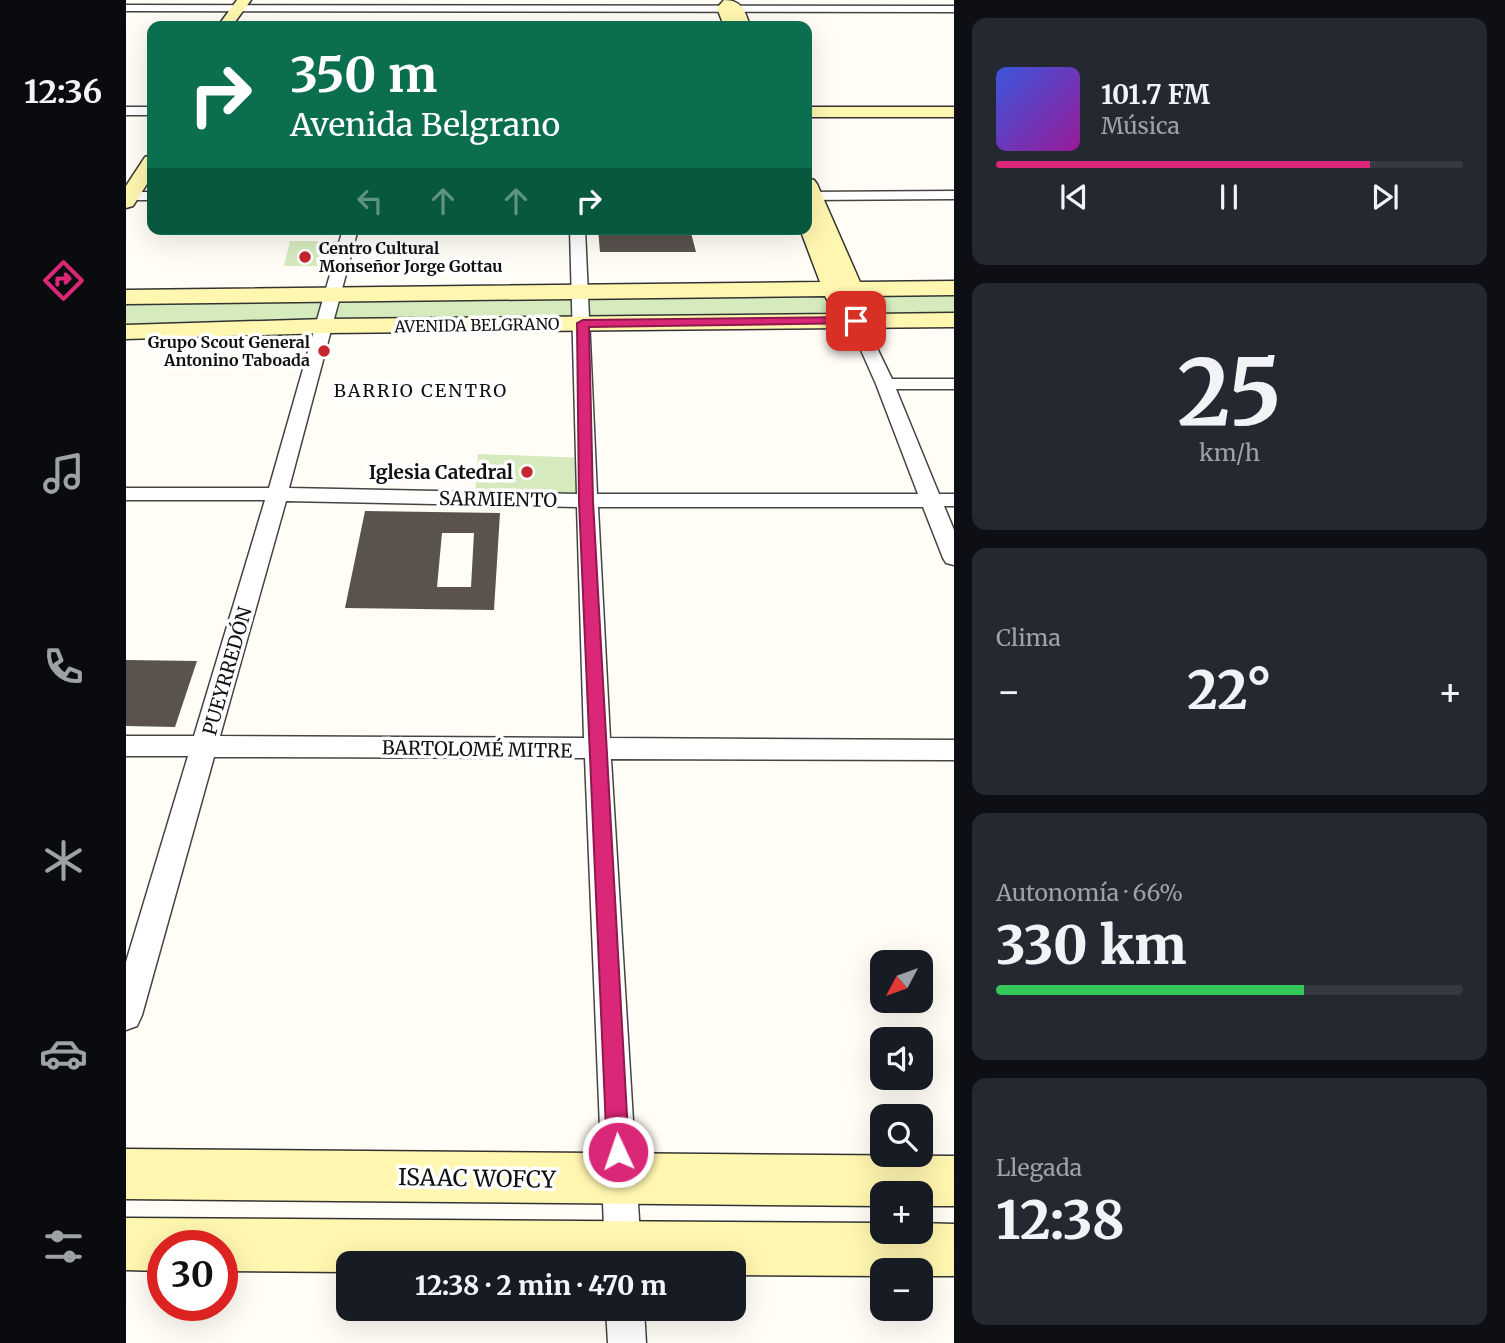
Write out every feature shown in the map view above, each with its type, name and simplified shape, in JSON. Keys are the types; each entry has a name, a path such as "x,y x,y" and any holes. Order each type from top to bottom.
{"street":[{"path":"126,8 241,4 566,9 881,4 954,9"},
{"path":"229,21 241,4"},
{"path":"240,21 245,13 241,4"},
{"path":"729,5 740,21"},
{"path":"812,103 954,103"},
{"path":"126,104 147,104"},
{"path":"126,111 147,111"},
{"path":"812,112 954,112"},
{"path":"127,194 147,151"},
{"path":"127,194 147,168"},
{"path":"812,192 954,195"},
{"path":"127,194 147,196"},
{"path":"812,203 843,290 841,307 856,321 885,384 954,558"},
{"path":"812,229 843,290"},
{"name":"PUEYRREDÓN","path":"126,1015 326,326 350,235"},
{"path":"577,235 582,293 586,501 597,750 623,1251"},
{"name":"AVENIDA BELGRANO","path":"126,297 334,297 954,288"},
{"name":"AVENIDA BELGRANO","path":"126,332 326,326 954,320"},
{"path":"885,384 954,384"},
{"name":"SARMIENTO","path":"126,494 277,494 586,501 954,500"},
{"name":"BARTOLOMÉ MITRE","path":"126,746 954,750"},
{"name":"ISAAC WOFCY","path":"126,1174 954,1181"},
{"path":"126,1244 442,1251"},
{"path":"746,1253 954,1250"},
{"path":"626,1321 627,1343"}],"green space":[{"path":"290,241 346,241 339,266 284,266"},
{"path":"954,290 954,317 126,327 126,299"},
{"path":"478,454 586,458 589,496 475,494"}],"building":[{"path":"599,235 692,235 696,252 600,252"},
{"path":"365,511 500,513 494,610 345,608","holes":["442,533 474,533 471,587 437,587"]},
{"path":"126,660 197,661 175,727 126,726"}],"place":[{"name":"Centro Cultural Monseñor Jorge Gottau","path":"305,257"},
{"name":"Grupo Scout General Antonino Taboada","path":"324,351"},
{"name":"Iglesia Catedral","path":"527,472"}],"district":[{"name":"BARRIO CENTRO","path":"421,390"}],"route":[{"path":"618,1152 586,501 583,323 856,321"}]}
